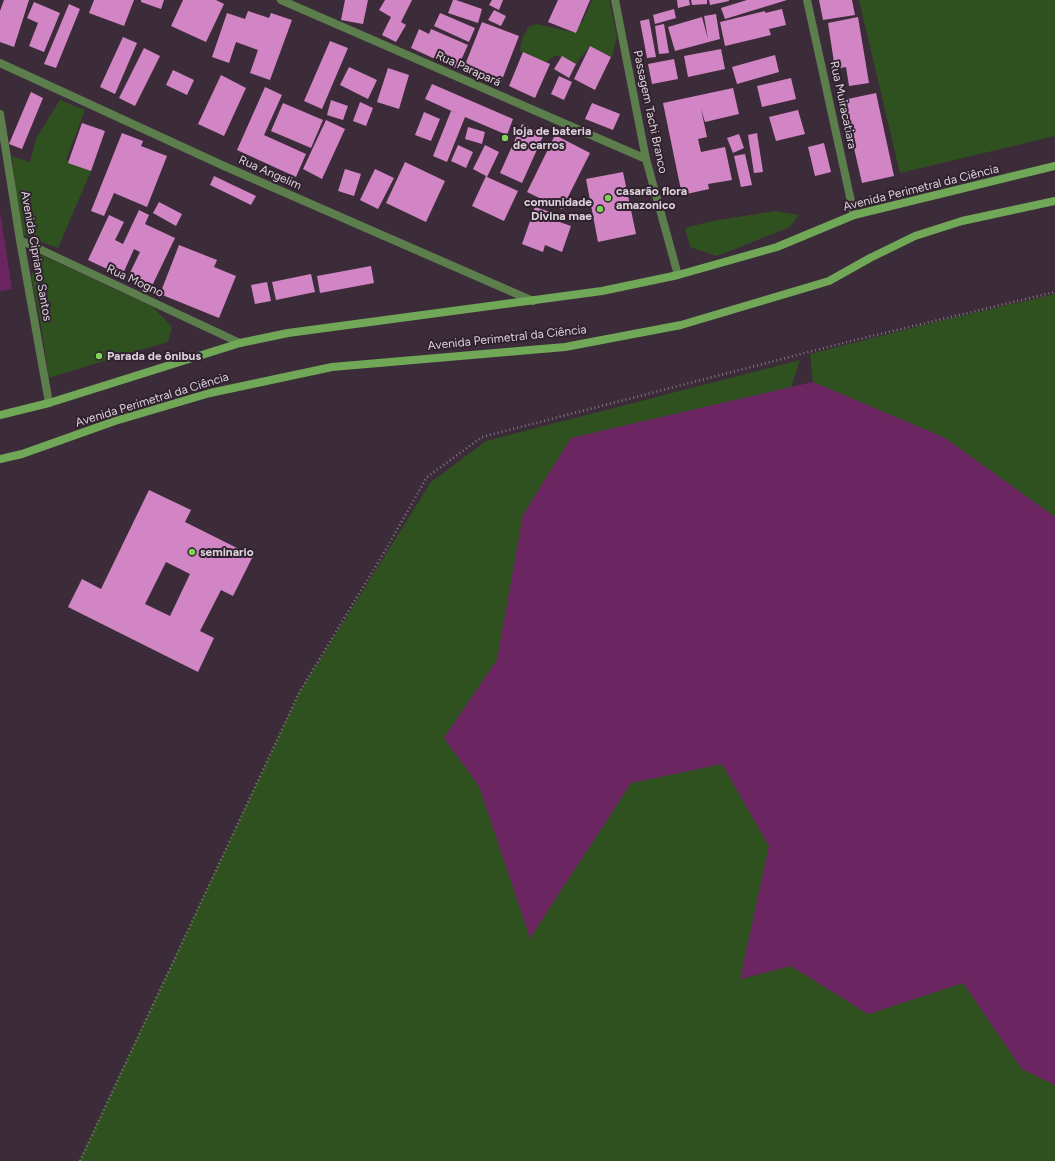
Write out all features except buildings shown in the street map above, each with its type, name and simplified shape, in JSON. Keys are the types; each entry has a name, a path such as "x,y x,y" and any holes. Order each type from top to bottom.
{"main road":[{"name":"Avenida Perimetral da Ciência","path":"0,415 49,402 240,343 296,332 602,291 678,275 777,247 854,215 1055,166"},
{"name":"Avenida Perimetral da Ciência","path":"0,459 22,454 115,421 210,393 332,367 564,347 681,325 829,281 870,258 922,234 962,221 1055,201"}],"street":[{"name":"Rua Parapará","path":"282,0 646,159"},
{"name":"Passagem Tachi Branco","path":"615,0 646,159 678,275"},
{"name":"Rua Muiracatiara","path":"807,0 854,215"},
{"name":"Rua Angelim","path":"0,63 224,166 533,301"},
{"name":"Avenida Cipriano Santos","path":"0,114 20,240 49,402"},
{"name":"Rua Mogno","path":"20,240 240,343"}],"path":[{"path":"80,1161 300,691 385,551 427,477 482,437 855,340 1055,292"}],"green space":[{"path":"592,0 609,0 617,36 612,57 590,46 576,64 556,55 545,63 520,51 522,39 528,27 536,24 572,32 574,21 582,23"},
{"path":"859,0 1055,0 1055,136 900,173"},
{"path":"60,100 85,110 66,160 91,171 58,248 23,235 12,156 30,162 36,139"},
{"path":"776,211 799,215 790,227 717,256 690,247 685,228 712,221"},
{"path":"41,255 153,307 172,327 168,342 49,378 40,319 31,276"},
{"path":"1055,294 1055,517 945,438 813,382 810,354"},
{"path":"800,360 791,387 571,438 523,515 497,660 444,738 479,786 530,938 631,783 722,764 769,846 741,979 791,966 868,1014 963,983 1022,1069 1055,1085 1055,1161 79,1161 300,691 431,482 486,441"}],"shaded area":[{"path":"0,212 12,289 0,291"},
{"path":"813,382 945,438 1055,517 1055,1085 1022,1069 963,983 868,1014 791,966 740,979 769,846 722,764 631,783 530,938 479,786 444,738 497,660 523,515 571,438"}],"place":[{"name":"loja de bateria de carros","path":"505,138"},
{"name":"casarão flora amazonico","path":"608,198"},
{"name":"comunidade Divina mae","path":"600,209"},
{"name":"Parada de ônibus","path":"99,356"},
{"name":"seminario","path":"192,552"}]}
